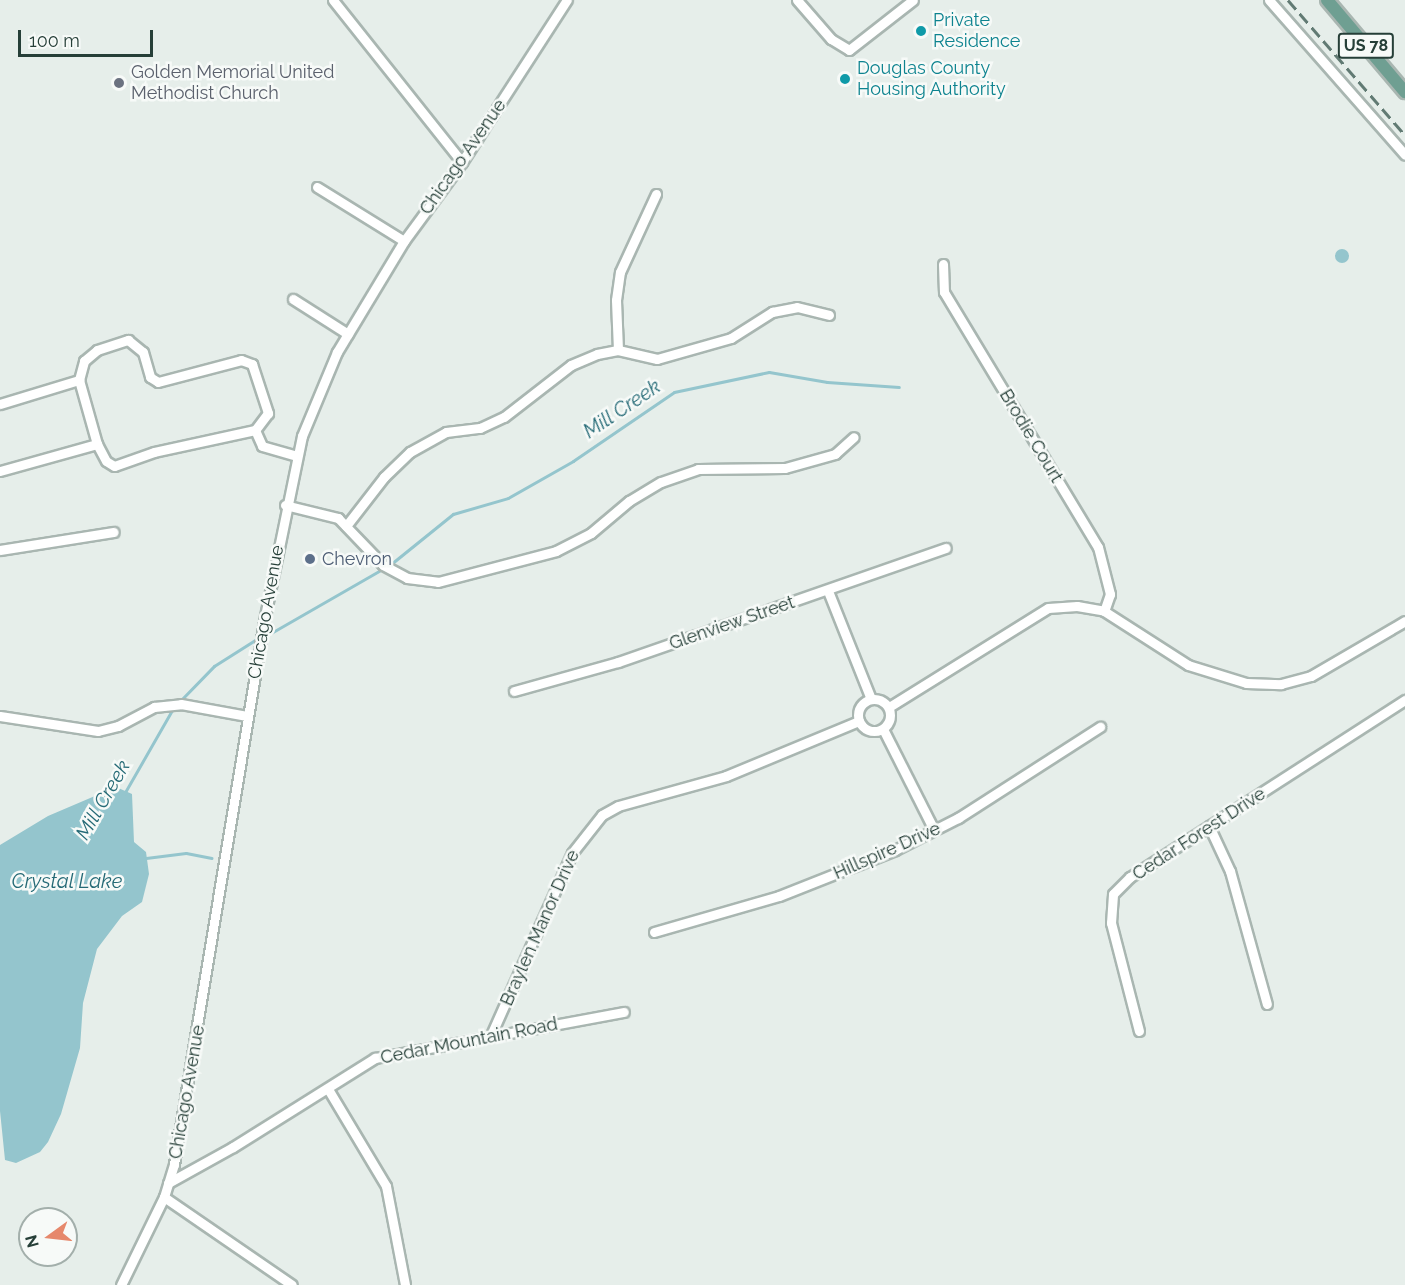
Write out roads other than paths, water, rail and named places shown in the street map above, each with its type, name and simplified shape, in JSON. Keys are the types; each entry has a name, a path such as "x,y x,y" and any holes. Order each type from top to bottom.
{"main road":[{"name":"US 78","path":"1327,0 1405,92"}],"street":[{"path":"333,0 462,162"},
{"name":"Chicago Avenue","path":"121,1285 164,1197 186,1104 247,716 285,505 297,456 319,390 348,334 404,241 462,162 567,0"},
{"path":"797,0 831,39 849,50 913,0"},
{"path":"1269,0 1405,155"},
{"path":"317,187 404,241"},
{"path":"618,350 616,300 620,273 656,194"},
{"name":"Brodie Court","path":"943,264 944,292 1098,547 1110,594 1104,611"},
{"path":"293,299 348,334"},
{"path":"346,526 384,477 410,452 446,432 480,428 504,417 571,365 597,354 618,350 657,359 730,338 772,312 797,307 829,315"},
{"path":"128,340 143,352 150,377 158,382 241,360 252,364 257,372 268,413 255,430 154,452 114,466 106,461 97,444 79,380 84,361 97,350 128,340"},
{"path":"0,404 79,380"},
{"path":"255,430 262,446 297,456"},
{"path":"285,505 338,518 383,565 407,578 438,582 556,551 591,533 629,501 661,482 698,469 785,468 835,454 854,436"},
{"path":"0,471 97,444"},
{"path":"0,550 114,532"},
{"name":"Glenview Street","path":"514,691 618,662 828,591 946,548"},
{"path":"828,591 870,699"},
{"path":"889,707 1048,608 1077,606 1104,611 1203,672 1246,684 1281,684 1311,676 1405,621"},
{"path":"870,699 881,700 889,707 891,717 883,729 867,729 860,721 860,707 870,699"},
{"name":"Cedar Forest Drive","path":"1139,1031 1111,923 1113,894 1130,878 1405,701"},
{"path":"0,716 98,731 118,726 154,707 181,704 247,716"},
{"name":"Braylen Manor Drive","path":"491,1035 572,853 602,815 618,806 726,776 860,721"},
{"name":"Hillspire Drive","path":"654,932 779,896 934,830 1100,727"},
{"path":"883,729 934,830"},
{"path":"1209,826 1230,871 1267,1004"},
{"name":"Cedar Mountain Road","path":"168,1183 328,1089 375,1058 624,1012"},
{"path":"328,1089 386,1186 405,1285"},
{"path":"164,1197 292,1285"}],"water":[{"path":"1339,249 1345,249 1349,256 1345,263 1339,263 1335,259 1335,253"},
{"name":"Crystal Lake","path":"116,787 132,794 134,842 146,852 149,874 142,902 122,916 97,949 83,1003 80,1048 61,1114 48,1142 40,1152 16,1163 5,1160 0,1111 0,845 48,816"}],"waterway":[{"name":"Mill Creek","path":"391,564 453,514 508,498 573,461 674,392 769,372 827,382 899,387"},
{"name":"Mill Creek","path":"271,633 379,571"},
{"name":"Mill Creek","path":"180,701 214,666 255,640"},
{"name":"Mill Creek","path":"124,794 171,712"},
{"path":"146,858 186,853 212,858"}],"railway":[{"path":"1288,0 1405,135"}],"place":[{"name":"Private Residence","path":"921,31"},
{"name":"Douglas County Housing Authority","path":"845,79"},
{"name":"Golden Memorial United Methodist Church","path":"119,83"},
{"name":"Chevron","path":"310,559"}]}
